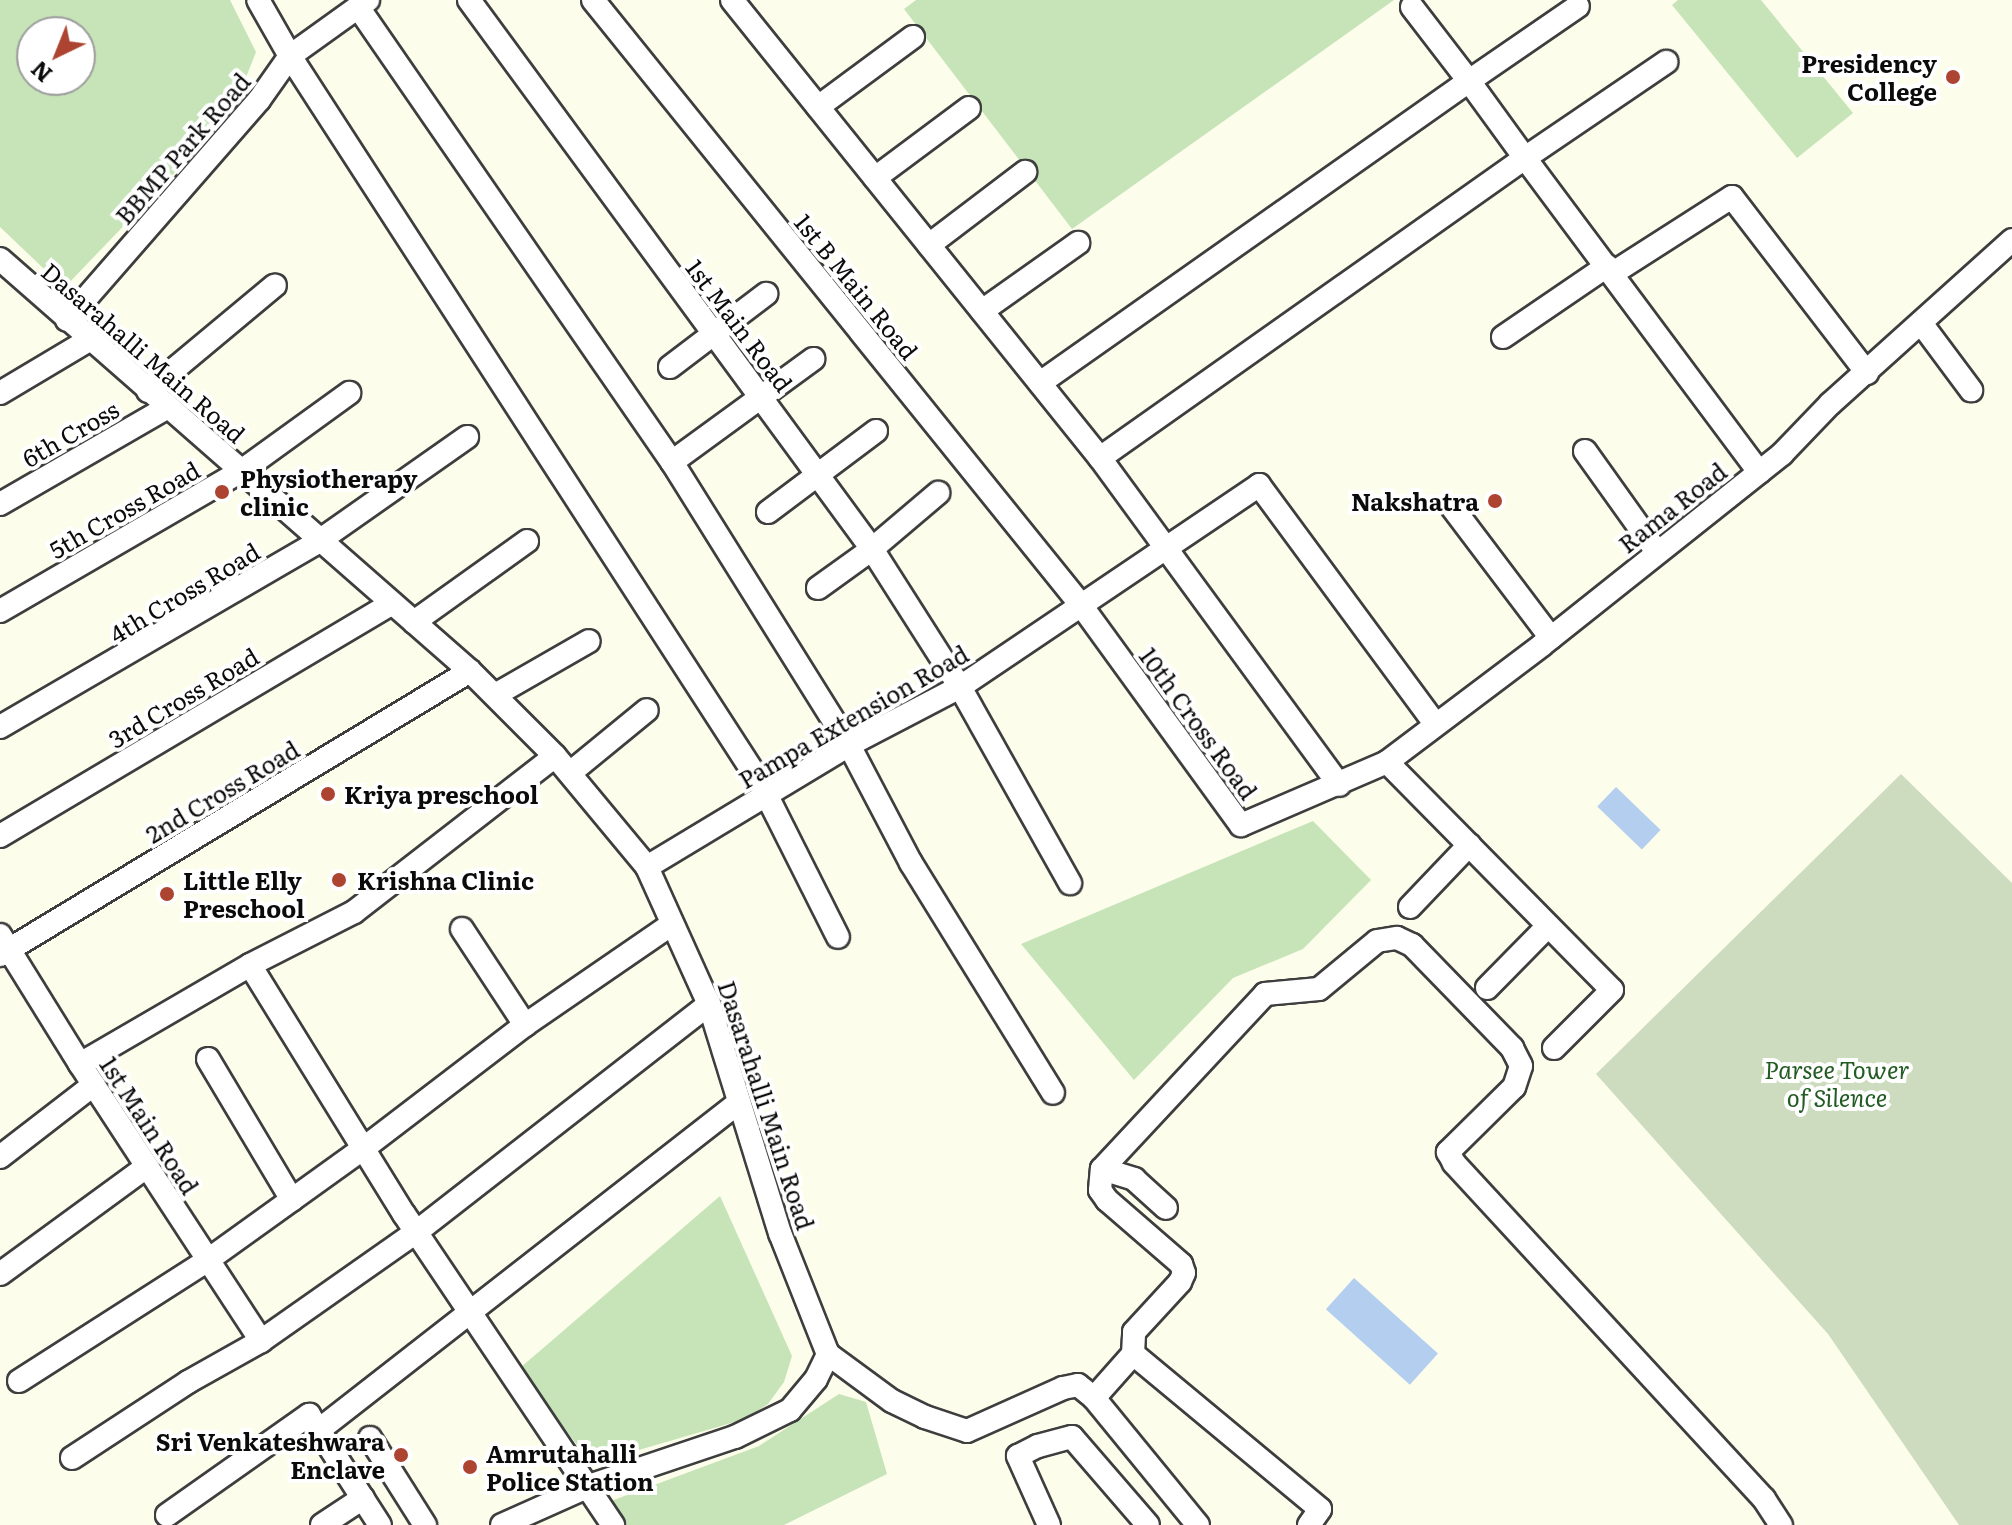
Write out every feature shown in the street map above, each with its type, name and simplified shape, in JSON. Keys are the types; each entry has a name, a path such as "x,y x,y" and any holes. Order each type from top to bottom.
{"street":[{"path":"258,0 290,56 766,795 838,937"},
{"name":"1st Main Road","path":"469,0 872,549 960,687 1070,883"},
{"name":"1st B Main Road","path":"593,0 1081,605"},
{"path":"732,0 1100,458 1339,785"},
{"path":"363,3 672,462 849,745 911,863 1053,1093"},
{"name":"BBMP Park Road","path":"67,320 259,100 290,56 363,3"},
{"path":"1040,383 1578,6"},
{"path":"1412,7 1759,472"},
{"path":"818,107 913,37"},
{"path":"1100,458 1666,62"},
{"path":"875,178 969,108"},
{"path":"929,245 1025,172"},
{"path":"1503,337 1732,197 1867,373"},
{"name":"Rama Road","path":"1339,785 1387,762 1551,638 1759,472 2012,240"},
{"path":"982,311 1078,243"},
{"name":"Dasarahalli Main Road","path":"0,259 9,280 67,320 470,671 562,764 647,867 709,1004 780,1233 828,1354"},
{"path":"148,391 275,285"},
{"path":"670,367 766,294"},
{"path":"1921,323 1971,390"},
{"path":"0,393 89,340"},
{"path":"672,462 813,359"},
{"name":"5th Cross Road","path":"0,611 240,472 349,393"},
{"name":"6th Cross","path":"0,504 166,408"},
{"path":"768,512 876,431"},
{"name":"4th Cross Road","path":"0,727 319,541 467,437"},
{"path":"1585,451 1657,552"},
{"name":"Pampa Extension Road","path":"647,867 849,745 960,687 1259,485 1435,724"},
{"path":"818,588 872,549 938,493"},
{"path":"1452,507 1551,638"},
{"path":"414,622 527,541"},
{"name":"3rd Cross Road","path":"0,836 392,603"},
{"name":"10th Cross Road","path":"1081,605 1241,825 1339,785"},
{"path":"495,695 589,641"},
{"name":"2nd Cross Road","path":"3,946 470,671"},
{"path":"80,1064 250,965 354,912 562,764 647,710"},
{"path":"1387,762 1612,990 1554,1048"},
{"path":"1410,907 1469,845"},
{"path":"19,1381 208,1260 364,1148 525,1025 672,924"},
{"path":"1487,988 1548,926"},
{"path":"462,929 525,1025"},
{"path":"1094,1398 1133,1354 1134,1332 1180,1282 1184,1273 1181,1264 1107,1200 1100,1190 1102,1169 1265,994 1319,989 1377,941 1397,938 1412,945 1512,1048 1521,1066 1514,1087 1454,1143 1448,1152 1454,1163 1764,1499 1781,1525"},
{"name":"1st Main Road","path":"3,946 261,1341"},
{"path":"250,965 364,1148 613,1525"},
{"path":"72,1458 188,1382 261,1341 419,1230 709,1004"},
{"path":"208,1059 292,1200"},
{"path":"0,1157 93,1085"},
{"path":"167,1515 314,1422 471,1313 738,1103"},
{"path":"0,1274 146,1167"},
{"path":"1102,1169 1134,1179 1166,1208"},
{"path":"502,1525 589,1486 735,1437 790,1410 816,1379 828,1354 892,1401 925,1417 967,1431 1063,1388 1078,1385 1094,1398 1198,1525"},
{"path":"1133,1354 1320,1509 1309,1525"},
{"path":"314,1422 380,1525"},
{"path":"1049,1525 1018,1456 1038,1446 1072,1437 1148,1525"},
{"path":"370,1438 425,1525"},
{"path":"322,1525 363,1498"}],"green space":[{"path":"0,0 230,0 256,52 232,113 64,288 0,227"},
{"path":"916,0 1394,0 1072,229 904,9"},
{"path":"1678,0 1761,0 1853,113 1797,158 1672,5"},
{"name":"Parsee Tower of Silence","path":"1901,774 2012,883 2012,1525 1959,1525 1828,1334 1596,1074"},
{"path":"1313,821 1371,880 1303,949 1233,978 1134,1080 1021,944"},
{"path":"720,1196 792,1356 784,1382 768,1404 745,1419 591,1464 520,1368"},
{"path":"839,1394 866,1402 887,1474 784,1525 626,1525 611,1501 759,1446"}],"water":[{"path":"1616,787 1661,830 1642,849 1597,806"},
{"path":"1354,1278 1438,1354 1410,1385 1326,1309"}],"place":[{"name":"Presidency College","path":"1953,77"},
{"name":"Physiotherapy clinic","path":"222,492"},
{"name":"Nakshatra","path":"1495,501"},
{"name":"Kriya preschool","path":"328,794"},
{"name":"Krishna Clinic","path":"339,880"},
{"name":"Little Elly Preschool","path":"167,894"},
{"name":"Sri Venkateshwara Enclave","path":"401,1455"},
{"name":"Amrutahalli Police Station","path":"470,1467"}]}
